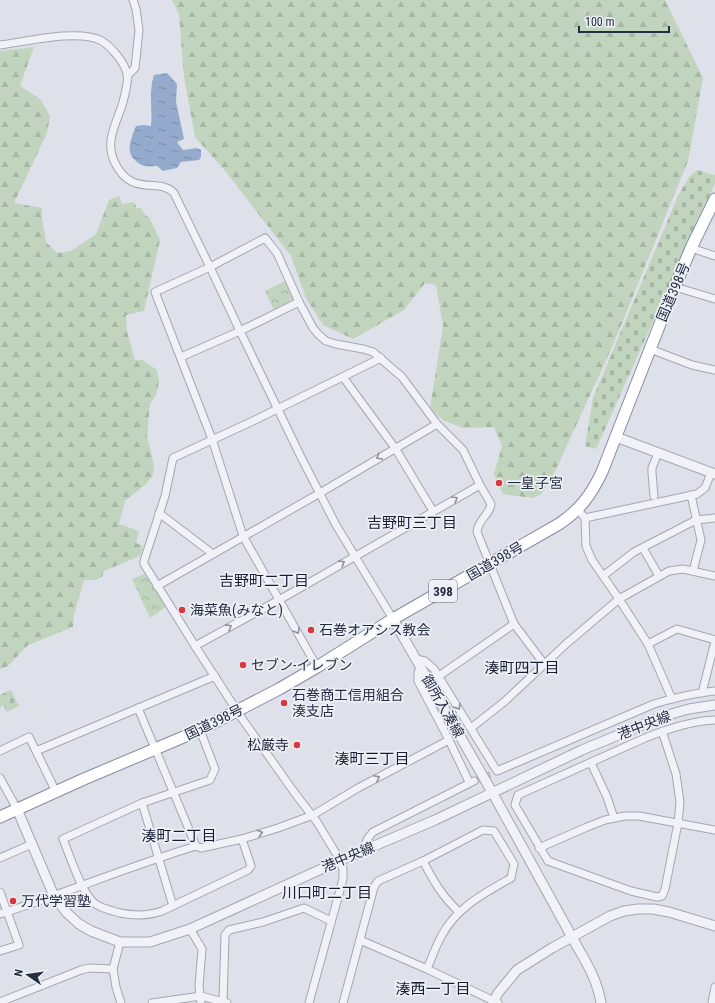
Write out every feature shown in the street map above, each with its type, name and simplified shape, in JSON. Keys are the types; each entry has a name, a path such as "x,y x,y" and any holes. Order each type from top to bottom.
{"highway":[{"name":"国道398号","path":"0,817 155,748 200,730 278,690 393,619 559,524 581,514 602,472 691,248 715,199"}],"street":[{"path":"133,0 139,30 135,68 128,75 123,103 113,126 110,148 114,162 121,174 130,181 139,184 166,188 172,191 336,525 393,619"},
{"path":"0,45 52,36 81,36 99,39 109,46 121,60 128,75"},
{"path":"317,667 243,536 212,439 156,292 265,238 277,253 299,302 313,328 319,335 326,341 373,352 381,358 402,377 437,424 463,450 491,504 491,507 478,523 477,532 514,624 545,665"},
{"path":"691,248 715,256"},
{"path":"675,287 715,299"},
{"path":"181,357 240,331 299,302"},
{"path":"650,349 692,365 714,368"},
{"path":"309,1003 331,921 344,880 343,869 313,815 294,792 237,711 157,586 144,564 144,561 174,458 381,358"},
{"path":"343,376 395,448 433,512"},
{"path":"157,586 437,424"},
{"path":"616,437 713,473 705,488 697,494 581,514 586,546 592,560 648,644 672,699"},
{"path":"654,496 652,468 658,453"},
{"path":"195,646 279,600 480,485"},
{"path":"691,495 701,540 693,570"},
{"path":"159,513 213,554"},
{"path":"603,576 634,552 696,520 715,518"},
{"path":"643,548 659,576"},
{"path":"471,728 504,702 566,644 619,599 659,576 674,570 693,570 715,576"},
{"name":"御所入湊線","path":"393,619 573,937 591,971 600,994 601,1003"},
{"path":"439,676 514,624"},
{"path":"648,644 678,630 715,641 702,693"},
{"path":"416,659 425,661 439,676 471,728 495,772 654,704 702,693 715,692"},
{"path":"362,851 368,838 373,832 471,782 418,680 420,668"},
{"path":"36,751 215,676"},
{"name":"港中央線","path":"17,809 54,896 79,924 91,931 120,942 150,942 190,929 339,861 435,820 582,750 664,716 690,709 715,706"},
{"path":"138,708 196,846"},
{"path":"662,731 676,774 680,802 678,823 665,889 662,896 657,897 630,891 548,861 515,805 518,795 662,731 702,721 715,720"},
{"path":"200,730 215,769 210,780 142,803 63,839 87,894 95,903 119,913 138,916 151,915 173,906 248,870 251,866 242,839"},
{"path":"0,750 29,737 56,792"},
{"path":"4,913 158,857 196,846 201,848 242,839 313,815 358,788 449,740"},
{"path":"591,763 607,797 614,818"},
{"path":"0,778 17,809"},
{"path":"142,803 173,906"},
{"path":"540,848 586,827 614,818 639,816 715,830"},
{"path":"343,1003 374,887 378,881 423,862 483,830 494,831 514,864 511,878 476,898 459,912 441,935 427,969"},
{"path":"0,858 32,844"},
{"path":"423,862 436,887 448,902 459,912"},
{"path":"0,892 4,913 19,945 0,951"},
{"path":"152,1003 201,1000 225,1002 225,935 229,930 263,922 304,908 331,921"},
{"path":"360,940 427,969 495,1002 498,993 517,970 552,948 610,916 624,911 653,909 669,912 715,926"},
{"path":"190,929 202,949 200,986 201,1000"},
{"path":"120,942 113,968 116,987 121,1003"},
{"path":"0,1002 81,970 89,968 113,968"},
{"path":"712,1003 715,987"}],"green space":[{"path":"172,0 665,0 703,78 688,161 613,345 553,476 541,494 533,498 503,494 494,474 502,446 494,427 462,428 443,420 430,408 443,326 436,285 425,283 404,310 353,339 323,325 306,298 291,256 226,172 195,137 184,77 179,14"},
{"path":"34,47 20,86 40,99 50,116 47,133 14,203 42,208 46,242 57,253 71,251 96,234 109,200 119,196 122,204 134,202 137,208 141,208 146,216 149,217 160,240 144,311 126,315 127,331 135,360 143,360 157,370 159,382 156,395 150,404 147,436 154,465 153,475 147,483 125,501 119,524 139,531 136,543 143,546 140,556 104,571 102,577 95,580 84,580 74,615 73,627 28,645 8,666 0,669 0,51"},
{"path":"697,170 715,175 715,183 596,449 585,446 593,398 678,196 689,177"},
{"path":"285,281 294,299 274,310 265,291"},
{"path":"144,574 167,606 150,618 132,579"},
{"path":"11,690 19,706 7,712 3,705 0,708 0,695"}],"water":[{"path":"167,73 177,84 176,102 184,139 177,142 183,150 197,148 201,150 201,157 199,160 181,162 177,168 163,171 157,166 143,166 139,163 130,153 130,144 136,126 151,126 151,88 154,75"}],"tunnel":[{"path":"474,781 492,774"}],"place":[{"name":"一皇子宮","path":"499,483"},
{"name":"海菜魚(みなと)","path":"182,610"},
{"name":"石巻オアシス教会","path":"311,630"},
{"name":"セブン-イレブン","path":"243,665"},
{"name":"石巻商工信用組合 湊支店","path":"284,703"},
{"name":"松厳寺","path":"297,745"},
{"name":"万代学習塾","path":"13,901"}],"district":[{"name":"吉野町三丁目","path":"412,523"},
{"name":"吉野町二丁目","path":"264,581"},
{"name":"湊町四丁目","path":"522,668"},
{"name":"湊町三丁目","path":"372,759"},
{"name":"湊町二丁目","path":"179,836"},
{"name":"川口町二丁目","path":"327,893"},
{"name":"湊西一丁目","path":"433,989"}]}
